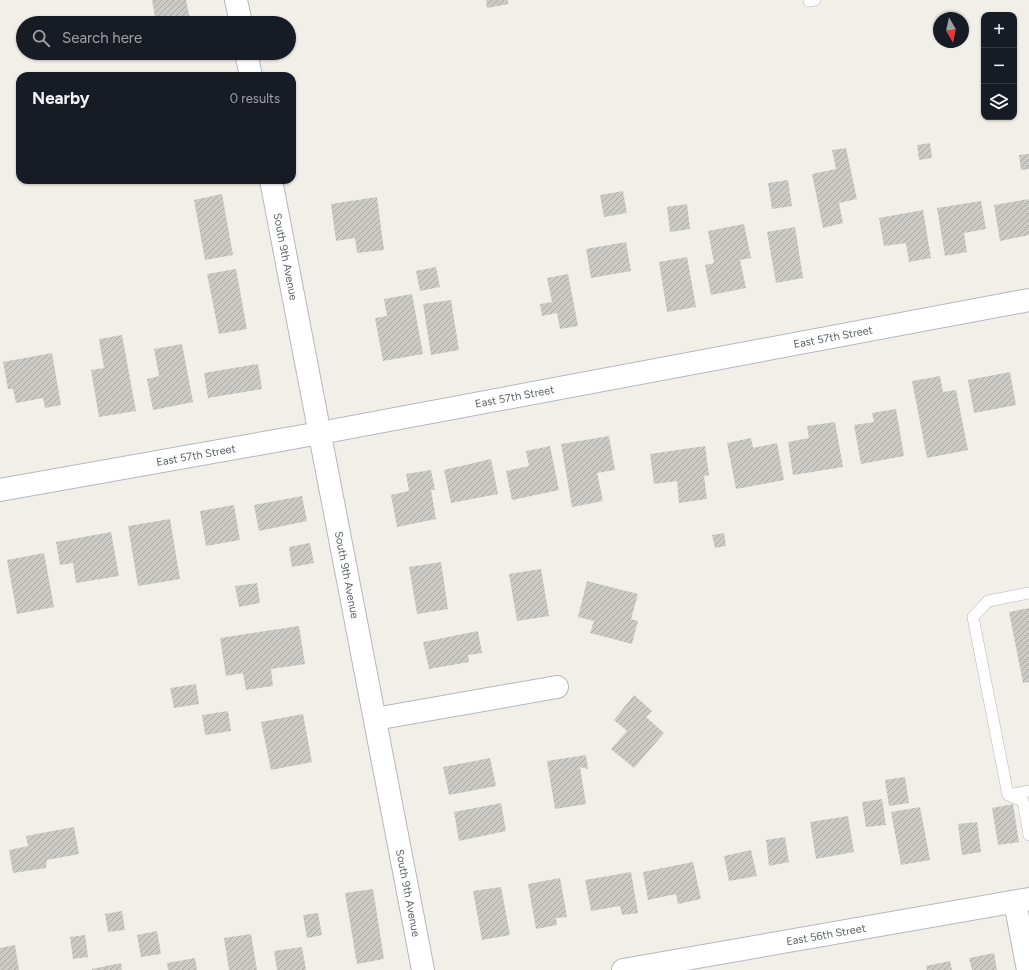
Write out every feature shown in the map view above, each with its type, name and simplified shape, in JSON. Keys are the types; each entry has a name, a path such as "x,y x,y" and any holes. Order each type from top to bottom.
{"street":[{"path":"236,0 239,16"},
{"path":"248,60 250,72"},
{"name":"South 9th Avenue","path":"272,184 423,970"},
{"name":"East 57th Street","path":"0,490 320,433 1029,300"},
{"path":"375,719 557,687"},
{"path":"1022,900 1028,970"},
{"name":"East 56th Street","path":"624,970 1022,900"}],"lane":[{"path":"809,0 815,0"},
{"path":"1008,795 973,617 988,601 1029,593"},
{"path":"1008,795 1029,791"},
{"path":"1008,795 1024,801 1029,835"}],"building":[{"path":"152,0 186,0 189,16 155,16"},
{"path":"486,0 508,0 508,4 487,8"},
{"path":"930,143 932,158 919,160 917,145"},
{"path":"846,148 857,199 839,203 843,223 823,228 812,174 836,169 832,150"},
{"path":"1029,154 1029,169 1021,170 1019,155"},
{"path":"788,180 792,206 772,209 768,183"},
{"path":"623,191 627,213 604,217 600,195"},
{"path":"222,194 233,255 205,260 194,200"},
{"path":"377,197 384,250 357,253 355,238 336,241 331,204"},
{"path":"1029,199 1029,235 1000,241 994,205"},
{"path":"981,201 986,229 964,233 967,252 945,256 937,208"},
{"path":"687,204 690,229 670,232 667,207"},
{"path":"923,210 931,258 909,262 906,243 884,246 879,218"},
{"path":"744,224 751,258 740,260 746,288 711,295 705,265 714,263 708,231"},
{"path":"795,227 803,278 776,283 767,232"},
{"path":"626,242 631,271 591,278 586,249"},
{"path":"687,257 696,307 667,312 659,262"},
{"path":"436,267 440,287 420,291 416,271"},
{"path":"236,269 247,329 219,334 207,274"},
{"path":"568,274 578,326 560,329 557,313 542,316 540,304 552,302 547,278"},
{"path":"412,294 423,354 383,361 375,318 387,316 384,299"},
{"path":"451,300 459,350 431,355 423,304"},
{"path":"122,335 136,411 99,417 91,370 104,368 99,339"},
{"path":"182,344 193,402 153,410 147,379 159,376 154,349"},
{"path":"52,353 61,405 45,408 43,398 16,403 13,389 8,389 3,362"},
{"path":"258,364 262,389 208,398 204,373"},
{"path":"1010,372 1016,405 974,413 968,380"},
{"path":"940,376 943,392 956,390 968,450 927,458 912,381"},
{"path":"896,409 904,456 861,464 854,425 874,422 872,413"},
{"path":"835,422 843,467 793,475 788,442 809,438 807,426"},
{"path":"609,436 615,470 597,473 603,501 572,507 561,444"},
{"path":"751,438 753,448 777,443 784,480 736,489 727,443"},
{"path":"550,446 559,490 512,500 506,471 529,466 526,451"},
{"path":"705,446 709,475 704,476 707,499 679,503 677,481 654,484 650,454"},
{"path":"491,459 498,494 451,503 444,470"},
{"path":"431,470 435,490 431,490 436,519 397,527 391,495 409,491 406,474"},
{"path":"302,496 307,521 259,531 254,505"},
{"path":"234,505 240,540 206,546 200,511"},
{"path":"170,519 180,579 138,586 128,526"},
{"path":"111,532 119,576 76,583 73,563 60,565 56,542"},
{"path":"724,533 726,546 715,548 712,535"},
{"path":"310,543 314,563 292,567 289,547"},
{"path":"44,553 54,607 17,614 7,560"},
{"path":"441,562 448,609 417,614 409,567"},
{"path":"541,569 549,616 517,621 509,574"},
{"path":"587,581 638,594 631,619 638,621 632,644 590,633 594,621 578,617"},
{"path":"257,583 260,603 239,607 235,586"},
{"path":"1029,608 1029,682 1023,683 1009,612"},
{"path":"299,626 305,664 271,669 273,686 246,690 243,673 226,676 220,638"},
{"path":"478,631 482,653 468,655 469,662 429,669 423,642"},
{"path":"196,684 199,704 174,708 170,688"},
{"path":"634,695 652,711 646,717 664,733 634,768 611,749 627,731 614,720"},
{"path":"228,711 231,731 205,735 202,715"},
{"path":"303,714 312,762 271,770 261,722"},
{"path":"586,755 588,769 580,767 586,804 555,809 547,761"},
{"path":"490,758 496,786 449,795 443,767"},
{"path":"905,777 909,803 889,806 885,780"},
{"path":"882,799 886,825 866,827 862,802"},
{"path":"501,803 506,831 459,841 454,812"},
{"path":"1013,804 1019,842 998,845 992,808"},
{"path":"920,807 930,860 901,865 891,812"},
{"path":"848,816 854,852 816,859 810,822"},
{"path":"977,822 981,852 962,855 958,824"},
{"path":"74,827 79,854 47,860 46,868 13,873 9,850 28,846 26,836"},
{"path":"785,837 789,862 769,866 766,840"},
{"path":"751,850 757,876 729,881 724,856"},
{"path":"693,862 701,899 678,904 676,894 648,900 643,872"},
{"path":"631,872 638,913 622,915 620,906 591,911 585,880"},
{"path":"560,878 567,917 556,918 557,925 536,929 528,884"},
{"path":"501,887 510,935 482,940 473,891"},
{"path":"373,889 384,959 357,964 345,893"},
{"path":"122,911 125,930 108,932 105,914"},
{"path":"318,913 322,935 307,938 303,915"},
{"path":"157,931 161,954 141,957 137,935"},
{"path":"251,934 257,970 229,970 224,938"},
{"path":"85,935 88,957 73,959 70,937"},
{"path":"15,945 19,970 0,970 0,948"},
{"path":"302,947 306,970 277,970 274,951"},
{"path":"994,953 997,970 972,970 969,958"},
{"path":"195,958 197,970 168,970 167,963"},
{"path":"950,961 952,970 927,970 926,966"},
{"path":"121,963 122,970 92,970 92,969"}]}
